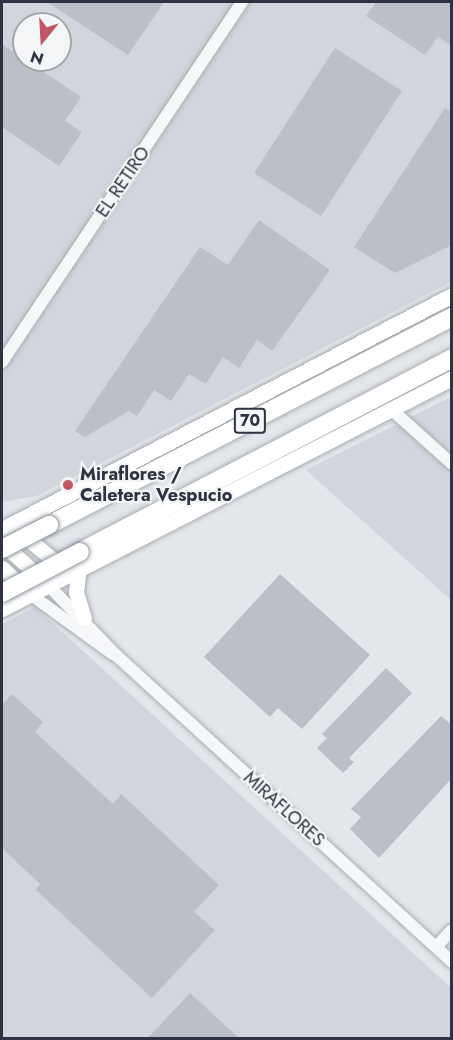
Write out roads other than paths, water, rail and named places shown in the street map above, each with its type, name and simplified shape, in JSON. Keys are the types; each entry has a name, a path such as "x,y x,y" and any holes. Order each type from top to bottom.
{"highway":[{"name":"70","path":"2,549 452,317"},
{"name":"70","path":"2,593 80,560 452,358"}],"main road":[{"path":"2,528 452,295"},
{"path":"2,609 48,584 80,560 452,378"},
{"path":"2,519 21,518"},
{"path":"21,518 30,538 52,559 80,560"},
{"name":"MIRAFLORES","path":"2,543 48,584"},
{"path":"80,560 76,592 84,618"},
{"name":"MIRAFLORES","path":"2,568 30,594"}],"street":[{"name":"EL RETIRO","path":"2,362 242,2"},
{"path":"391,409 452,464"},
{"name":"MIRAFLORES","path":"48,584 84,618 117,656 452,962"},
{"name":"MIRAFLORES","path":"30,594 94,643 117,656"},
{"path":"436,947 452,930"}],"place":[{"name":"Miraflores / Caletera Vespucio","path":"68,485"}]}
